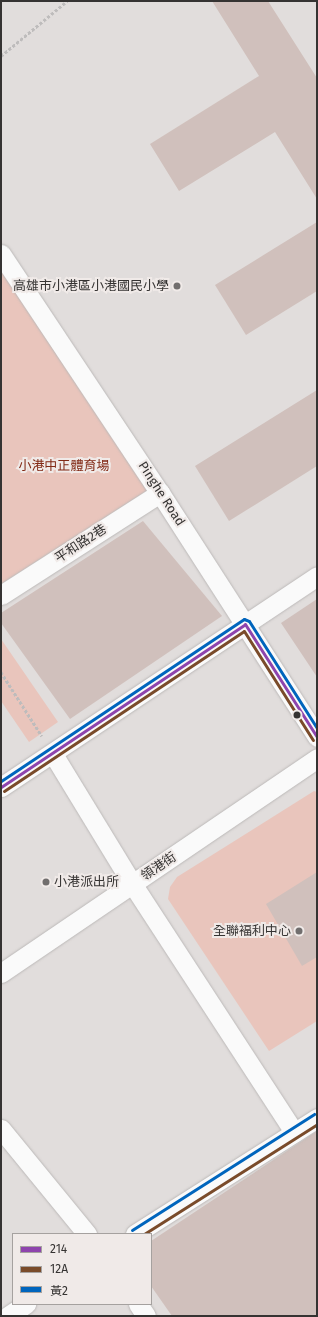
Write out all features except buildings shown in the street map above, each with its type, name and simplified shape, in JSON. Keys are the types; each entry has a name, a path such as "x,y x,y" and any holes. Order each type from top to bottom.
{"street":[{"name":"Pinghe Road","path":"1,254 160,493 317,737"},
{"name":"平和路2巷","path":"1,595 160,493"},
{"path":"1,787 53,754 317,576"},
{"path":"53,754 133,885 294,1132"},
{"name":"領港街","path":"1,973 133,885 317,758"},
{"path":"137,1233 317,1118"},
{"path":"1,1129 86,1233"},
{"path":"8,1316 24,1305"},
{"path":"139,1305 146,1316"}],"path":[{"path":"1,56 66,1"},
{"path":"1,672 53,754"}],"green space":[{"name":"小港中正體育場","path":"1,257 154,486 1,584"},
{"path":"1,639 58,722 29,742 1,701"},
{"path":"314,791 317,792 317,1021 269,1051 168,899 170,887 177,877"}],"transit line":[{"name":"黃2","path":"1,781 244,619 249,621 317,728"},
{"name":"214","path":"245,624 317,737"},
{"name":"214","path":"1,787 245,624"},
{"name":"12A","path":"4,791 244,631 313,740"},
{"name":"黃2","path":"132,1230 314,1114"},
{"name":"12A","path":"146,1233 317,1124"}],"place":[{"name":"高雄市小港區小港國民小學","path":"177,286"},
{"name":"小港派出所","path":"46,882"},
{"name":"全聯褔利中心","path":"299,931"}]}
